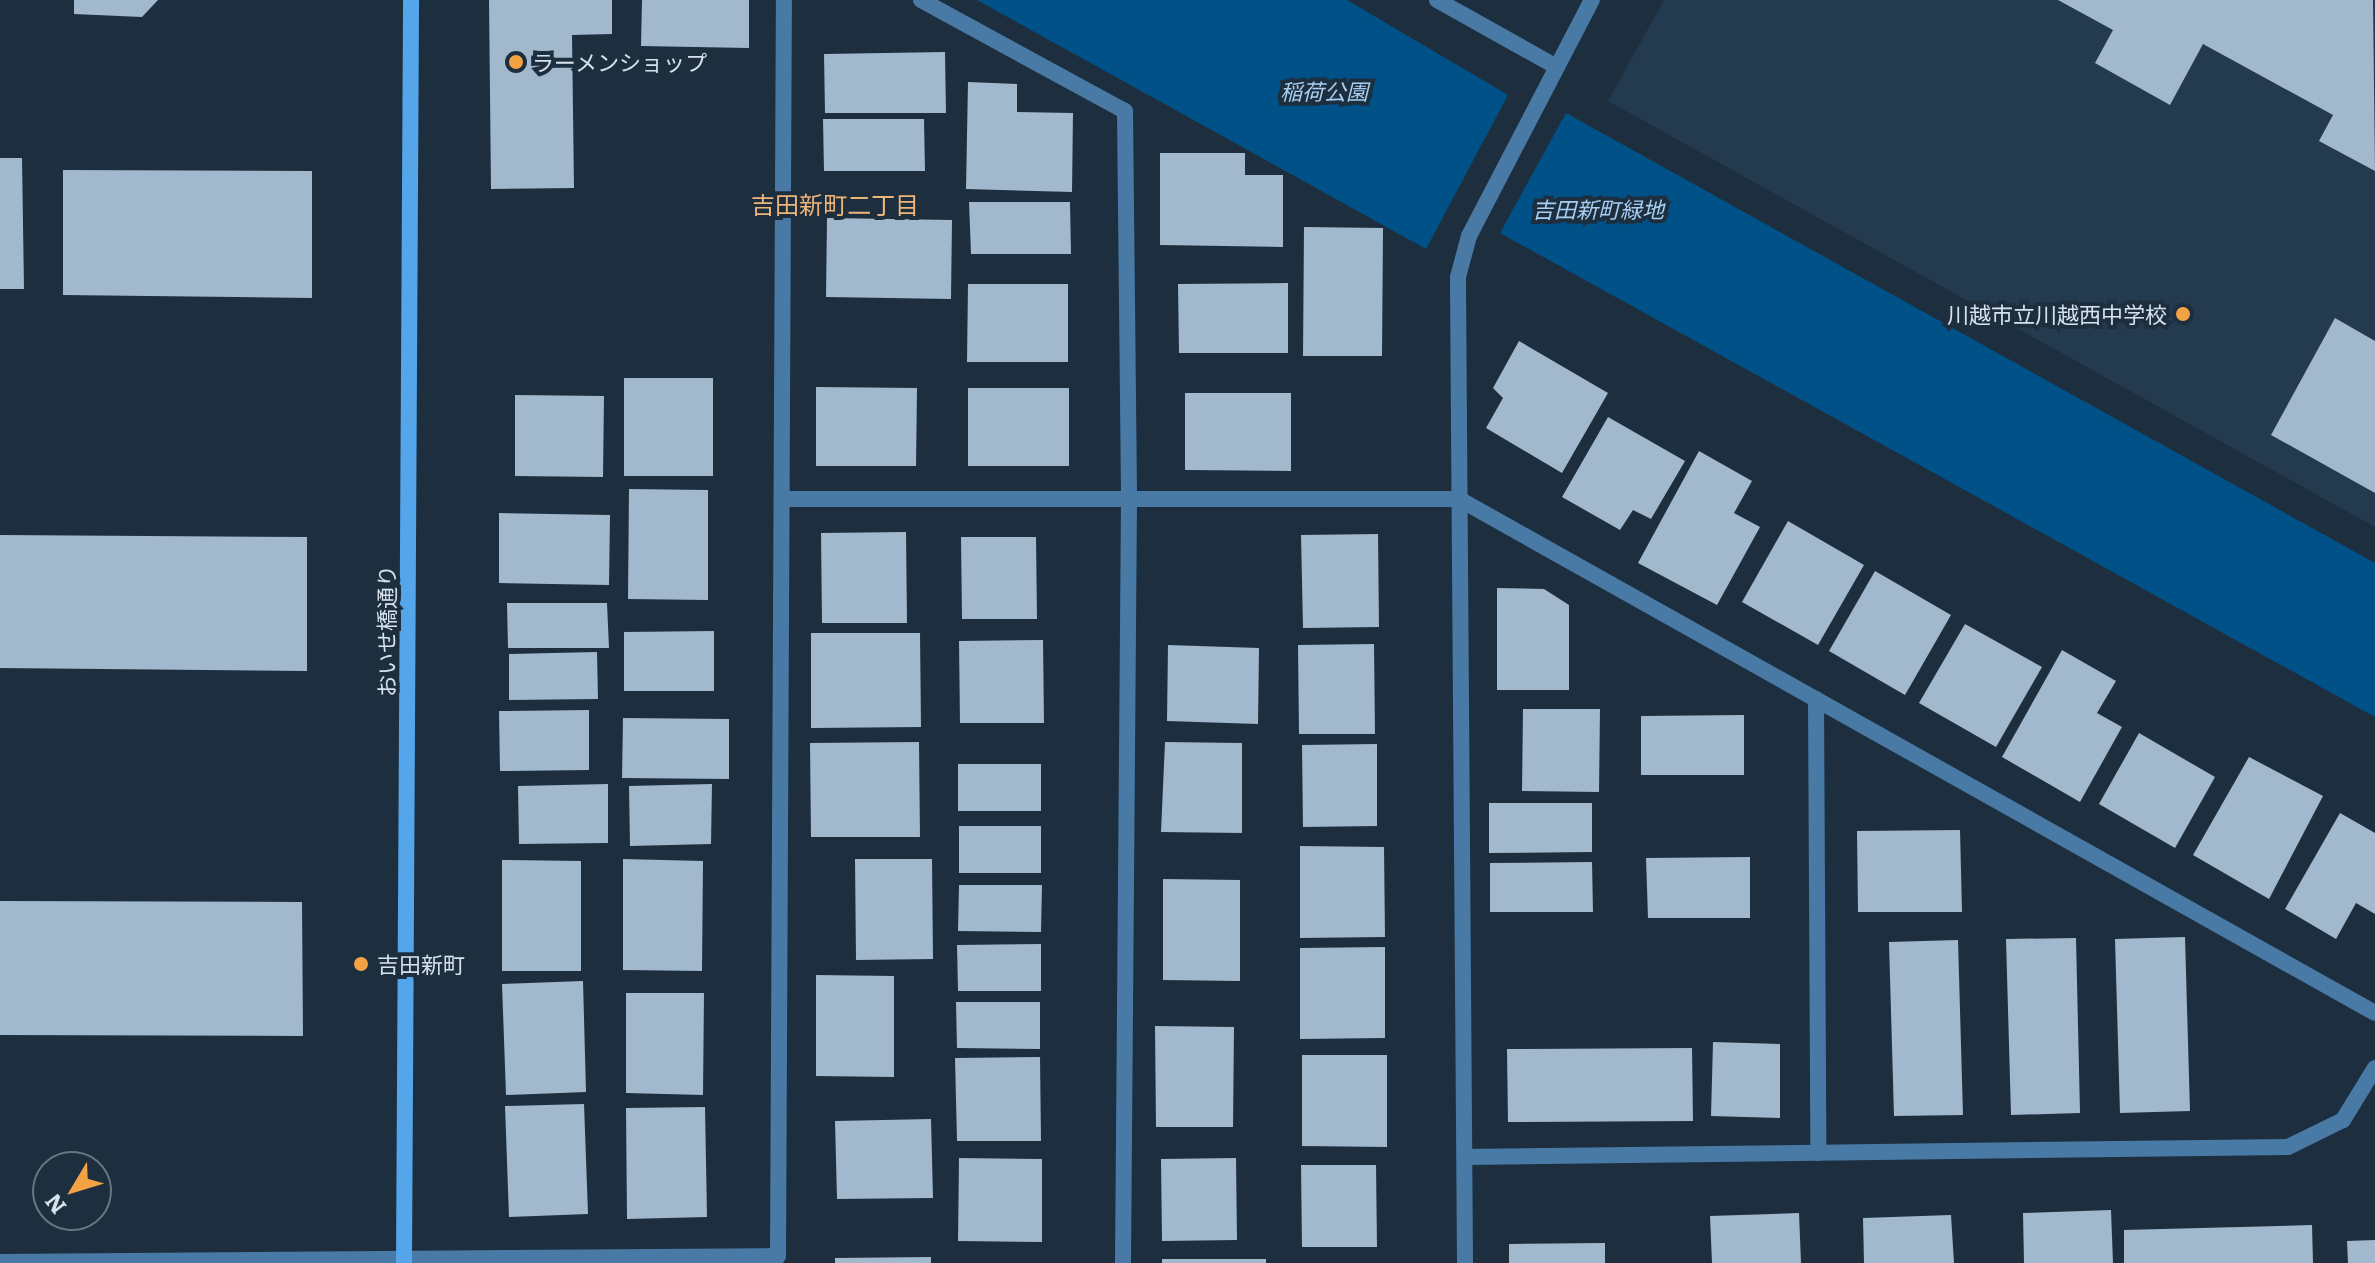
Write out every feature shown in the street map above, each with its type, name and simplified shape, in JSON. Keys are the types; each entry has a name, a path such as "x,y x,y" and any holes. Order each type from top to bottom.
{"street":[{"name":"おいせ橋通り","path":"404,1260 411,0"},
{"path":"0,1262 778,1256 785,499 784,0"},
{"path":"921,0 1125,111 1129,500 1123,1263"},
{"path":"1437,0 1555,66"},
{"path":"1465,1263 1458,277 1469,236 1592,0"},
{"path":"785,499 1459,499 2375,1013"},
{"path":"1816,699 1818,1153"},
{"path":"1465,1157 2288,1147 2343,1120 2375,1068"}],"shaded area":[{"name":"川越市立川越西中学校","path":"1664,0 2375,0 2375,527 1608,101"}],"green space":[{"name":"稲荷公園","path":"977,0 1347,0 1508,95 1426,249"},
{"name":"吉田新町緑地","path":"1566,113 2375,563 2375,717 1500,233"}],"building":[{"path":"74,0 158,0 142,17 74,14"},
{"path":"489,0 612,0 612,34 572,35 574,188 491,189"},
{"path":"642,0 749,0 749,48 641,46"},
{"path":"2058,0 2373,0 2375,171 2319,141 2333,115 2203,44 2170,105 2095,63 2113,30"},
{"path":"945,52 946,113 825,113 824,54"},
{"path":"968,82 1017,84 1017,112 1073,113 1072,192 966,189"},
{"path":"823,119 924,119 925,171 824,171"},
{"path":"1160,153 1245,153 1245,175 1283,175 1283,247 1160,245"},
{"path":"0,158 22,158 24,289 0,289"},
{"path":"63,170 312,171 312,298 63,295"},
{"path":"969,202 1070,202 1071,254 971,254"},
{"path":"827,218 952,220 951,299 826,297"},
{"path":"1304,227 1383,228 1382,356 1303,356"},
{"path":"1288,283 1288,353 1179,353 1178,284"},
{"path":"968,284 1068,284 1068,362 967,362"},
{"path":"2335,318 2375,341 2375,493 2271,435"},
{"path":"1519,341 1608,393 1562,473 1486,428 1503,398 1493,388"},
{"path":"624,378 713,378 713,476 624,476"},
{"path":"816,387 917,388 916,466 816,466"},
{"path":"968,388 1069,388 1069,466 968,466"},
{"path":"1185,393 1291,393 1291,471 1185,470"},
{"path":"515,395 604,396 603,477 515,476"},
{"path":"1608,417 1685,461 1651,519 1633,510 1620,530 1562,497"},
{"path":"1699,451 1752,481 1734,513 1760,527 1717,605 1638,563"},
{"path":"629,489 708,490 708,600 628,599"},
{"path":"499,513 610,515 609,585 499,583"},
{"path":"1788,521 1864,565 1818,645 1742,602"},
{"path":"906,532 907,623 822,623 821,533"},
{"path":"1378,534 1379,627 1303,628 1301,535"},
{"path":"0,535 307,537 307,671 0,668"},
{"path":"961,537 1036,537 1037,619 962,619"},
{"path":"1875,571 1951,615 1905,695 1829,651"},
{"path":"1497,588 1544,589 1569,605 1569,690 1497,690"},
{"path":"507,603 607,603 609,648 508,648"},
{"path":"1965,624 2042,667 1996,747 1919,703"},
{"path":"714,631 714,691 624,691 624,632"},
{"path":"811,633 920,633 921,727 811,728"},
{"path":"1043,640 1044,723 960,723 959,641"},
{"path":"1374,644 1375,734 1299,734 1298,645"},
{"path":"1168,645 1259,648 1258,724 1167,721"},
{"path":"2062,650 2116,681 2097,713 2122,727 2080,802 2002,757"},
{"path":"597,652 598,699 509,700 509,654"},
{"path":"1523,709 1600,709 1599,792 1522,791"},
{"path":"589,710 589,770 500,771 499,711"},
{"path":"1744,715 1744,775 1641,775 1641,716"},
{"path":"623,718 729,719 729,779 622,778"},
{"path":"2139,733 2215,777 2175,848 2099,804"},
{"path":"919,742 920,837 811,837 810,743"},
{"path":"1165,742 1242,743 1242,833 1161,832"},
{"path":"1377,744 1377,826 1303,827 1302,745"},
{"path":"2249,757 2323,796 2269,899 2193,855"},
{"path":"958,764 1041,764 1041,811 958,811"},
{"path":"608,784 608,843 519,844 518,786"},
{"path":"712,784 711,844 630,846 629,786"},
{"path":"1489,803 1592,803 1592,852 1489,853"},
{"path":"2340,813 2375,833 2375,914 2356,903 2336,939 2285,909"},
{"path":"959,826 1041,826 1041,873 959,873"},
{"path":"1960,830 1962,912 1858,912 1857,831"},
{"path":"1300,846 1384,847 1385,937 1300,938"},
{"path":"1750,857 1750,918 1648,918 1646,858"},
{"path":"623,859 703,861 702,971 623,970"},
{"path":"855,859 932,859 933,959 856,960"},
{"path":"502,860 581,861 581,971 502,971"},
{"path":"1592,862 1593,912 1490,912 1490,863"},
{"path":"1163,879 1240,880 1240,981 1163,980"},
{"path":"959,885 1042,885 1041,932 958,931"},
{"path":"0,901 302,902 303,1036 0,1035"},
{"path":"2185,937 2190,1111 2120,1113 2115,939"},
{"path":"2076,938 2080,1113 2011,1115 2006,939"},
{"path":"1958,940 1963,1115 1894,1116 1889,942"},
{"path":"1041,944 1041,991 958,991 957,945"},
{"path":"1385,947 1385,1038 1300,1039 1300,948"},
{"path":"816,975 894,976 894,1077 816,1076"},
{"path":"583,981 586,1092 506,1095 502,984"},
{"path":"626,993 704,993 703,1095 626,1093"},
{"path":"956,1002 1040,1002 1040,1049 957,1048"},
{"path":"1155,1026 1234,1027 1233,1127 1156,1127"},
{"path":"1713,1042 1780,1044 1780,1118 1711,1116"},
{"path":"1692,1048 1693,1121 1508,1122 1507,1049"},
{"path":"1302,1055 1387,1055 1387,1147 1302,1146"},
{"path":"1040,1057 1041,1141 957,1141 955,1058"},
{"path":"584,1104 588,1214 509,1217 505,1106"},
{"path":"705,1107 707,1217 627,1219 626,1108"},
{"path":"931,1119 933,1198 837,1199 835,1121"},
{"path":"959,1158 1042,1159 1042,1242 958,1241"},
{"path":"1236,1158 1237,1240 1162,1241 1161,1159"},
{"path":"1301,1165 1376,1165 1377,1247 1302,1247"},
{"path":"2111,1210 2113,1263 2024,1263 2023,1213"},
{"path":"1799,1213 1801,1263 1712,1263 1710,1216"},
{"path":"1951,1215 1954,1263 1864,1263 1863,1218"},
{"path":"2312,1225 2313,1263 2124,1263 2124,1230"},
{"path":"2375,1240 2375,1263 2348,1263 2347,1241"},
{"path":"1605,1243 1605,1263 1509,1263 1509,1244"},
{"path":"931,1257 931,1263 835,1263 835,1258"},
{"path":"1162,1259 1266,1259 1266,1263 1162,1263"}],"place":[{"name":"ラーメンショップ","path":"516,62"},
{"name":"川越市立川越西中学校","path":"2183,314"},
{"name":"吉田新町","path":"361,964"}],"district":[{"name":"吉田新町二丁目","path":"835,204"}]}
